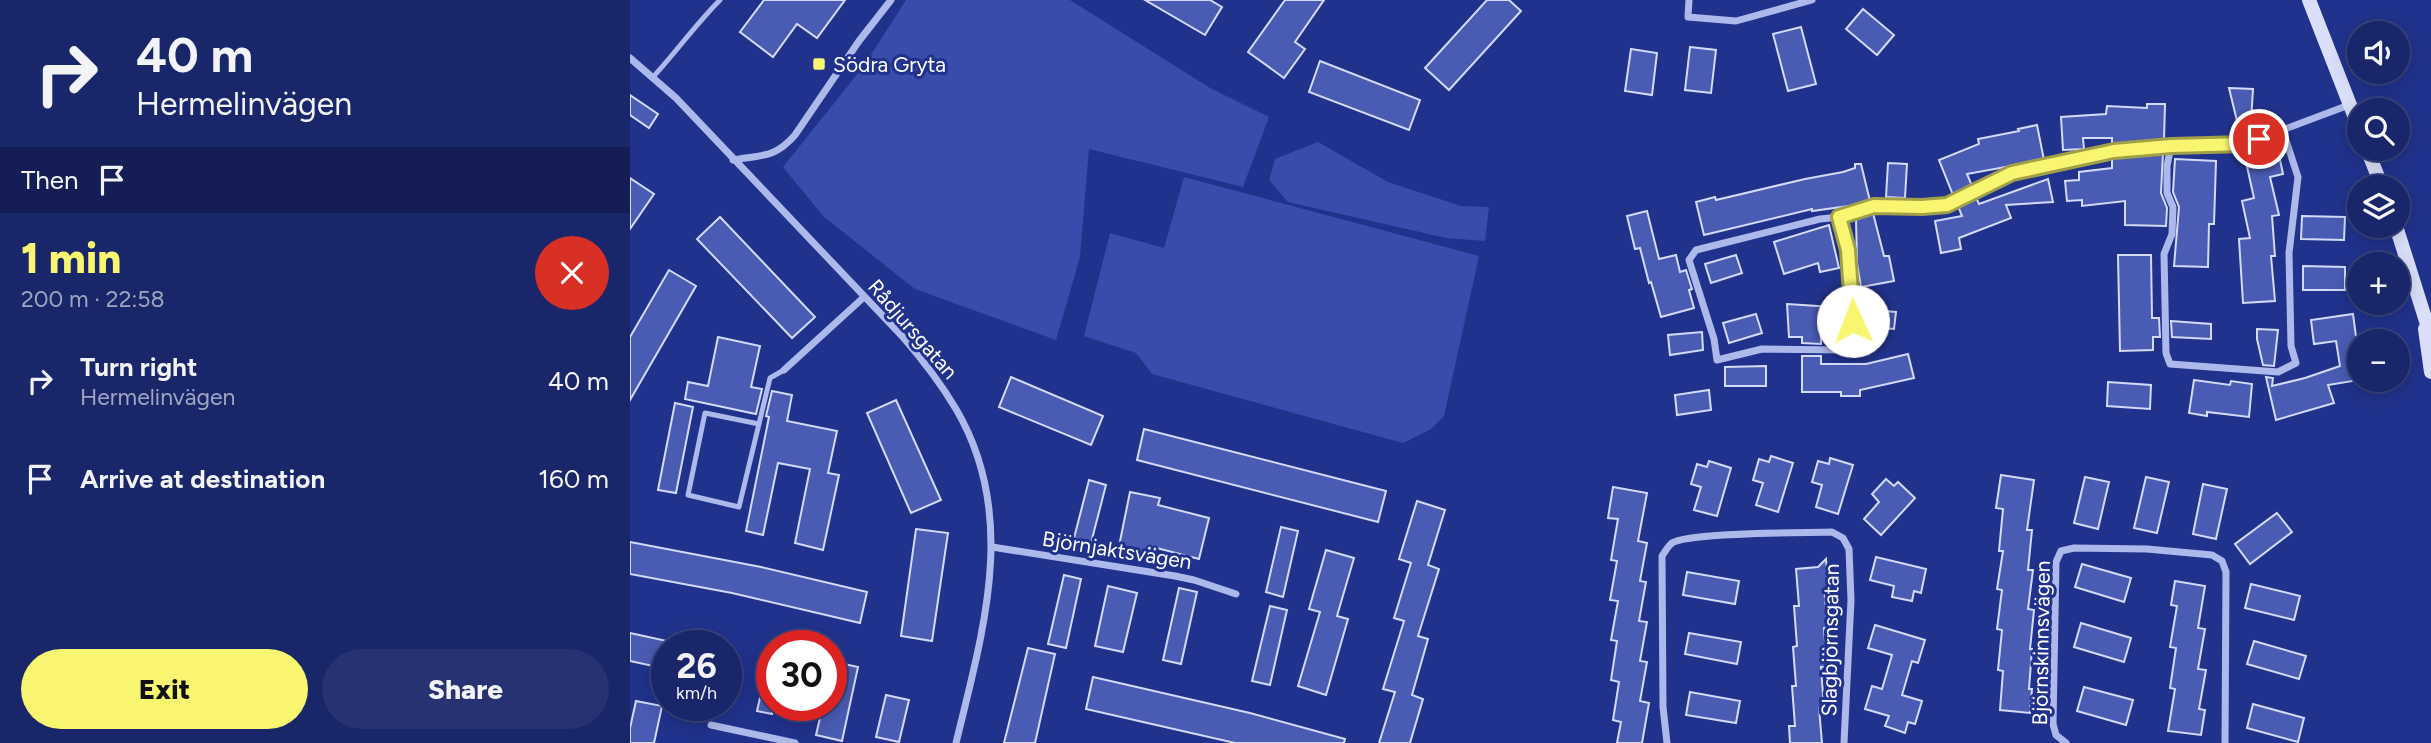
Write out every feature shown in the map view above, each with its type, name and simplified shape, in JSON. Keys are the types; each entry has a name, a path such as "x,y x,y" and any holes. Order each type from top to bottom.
{"street":[{"path":"733,160 783,149 891,0"},
{"path":"1689,0 1688,17 1736,21 1812,0"},
{"path":"2309,0 2347,100"},
{"name":"Rådjursgatan","path":"630,58 676,98 931,370 957,411 976,452 984,482 992,547 987,607 956,743"},
{"path":"1839,217 1845,234 1853,304 1849,348 1762,349 1717,360 1714,339 1689,260 1696,250 1820,219 1839,217 1874,206 1947,205 2012,173 2114,151 2245,144 2347,106"},
{"path":"2171,146 2167,193 2173,207 2172,234 2164,254 2166,354 2170,364 2278,372 2295,363 2291,346 2289,253 2298,177 2283,131"},
{"path":"2401,238 2431,337"},
{"path":"784,370 863,297"},
{"path":"2423,314 2431,372"},
{"name":"Slagbjörnsgatan","path":"1667,743 1663,707 1662,556 1671,544 1680,540 1731,535 1832,532 1843,538 1849,550 1851,600 1844,743"},
{"name":"Björnjaktsvägen","path":"992,547 1184,578 1236,594"},
{"name":"Björnskinnsvägen","path":"2066,743 2056,735 2053,724 2056,562 2061,551 2074,548 2147,549 2212,555 2222,561 2226,572 2225,743"},
{"path":"711,725 795,743"}],"lane":[{"path":"653,77 688,38 695,25 720,0"},
{"path":"759,424 705,413 688,495 739,507 759,424 770,378 784,370"}],"shaded area":[{"path":"906,0 1070,0 1210,88 1269,117 1243,187 1089,149 1080,257 1056,340 915,289 823,216 783,167 863,67"},
{"path":"1318,142 1388,182 1461,206 1489,207 1485,241 1446,238 1288,202 1269,180 1275,159"},
{"path":"1184,177 1479,256 1444,416 1431,429 1403,443 1152,374 1136,353 1084,336 1110,233 1164,248"}],"building":[{"path":"764,0 845,0 817,38 797,24 773,57 740,32"},
{"path":"1145,0 1210,0 1222,7 1205,35"},
{"path":"1285,0 1324,0 1295,42 1305,49 1284,78 1248,52"},
{"path":"1487,0 1509,0 1521,11 1449,90 1425,68"},
{"path":"1863,9 1894,35 1877,55 1846,29"},
{"path":"1801,27 1816,84 1788,91 1773,34"},
{"path":"1690,47 1716,50 1711,93 1685,90"},
{"path":"1631,49 1657,53 1652,95 1625,91"},
{"path":"1320,61 1420,100 1409,130 1309,92"},
{"path":"2229,88 2253,89 2251,122 2237,121"},
{"path":"630,95 658,114 649,128 630,115"},
{"path":"2147,104 2165,104 2164,140 2112,145 2112,138 2083,138 2084,149 2063,150 2061,117 2106,114 2107,106 2147,108"},
{"path":"2037,125 2044,160 1967,174 1972,186 1953,195 1939,160 1979,144 1978,139"},
{"path":"2163,153 2161,193 2167,208 2166,226 2125,225 2125,201 2082,206 2082,200 2067,201 2065,181 2079,180 2079,172 2112,168 2112,158"},
{"path":"2279,155 2283,174 2270,177 2279,215 2272,216 2275,256 2271,256 2275,301 2243,303 2239,239 2250,238 2242,201 2254,198 2246,162"},
{"path":"2175,159 2216,161 2214,224 2209,224 2208,267 2174,266 2179,207 2173,192"},
{"path":"1888,163 1907,164 1905,198 1886,197"},
{"path":"1855,164 1861,164 1870,201 1812,209 1704,235 1696,202 1843,172 1855,168"},
{"path":"630,178 654,194 630,229"},
{"path":"2048,179 2053,202 2006,205 2011,218 1959,238 1961,249 1941,253 1935,221 1962,216 1958,206 1976,197 1979,204"},
{"path":"1647,211 1659,259 1676,255 1680,272 1686,270 1694,308 1661,317 1640,248 1635,249 1627,216"},
{"path":"1873,213 1884,256 1889,256 1894,281 1861,287 1857,263 1856,218"},
{"path":"2302,216 2345,217 2344,240 2301,239"},
{"path":"720,217 815,317 792,338 697,239"},
{"path":"1829,225 1839,268 1820,272 1818,263 1784,274 1774,242"},
{"path":"1736,255 1742,273 1711,283 1705,264"},
{"path":"2118,255 2151,255 2152,318 2159,318 2160,337 2153,337 2153,350 2120,351"},
{"path":"2303,266 2345,267 2345,290 2303,290"},
{"path":"669,270 696,286 630,400 630,337"},
{"path":"1787,304 1848,308 1844,337 1821,336 1821,344 1802,343 1802,337 1789,337"},
{"path":"1860,309 1896,312 1894,329 1859,326"},
{"path":"1756,314 1762,333 1729,343 1723,323"},
{"path":"2353,315 2355,329 2347,329 2347,382 2328,385 2334,403 2276,420 2266,377 2273,378 2272,386 2340,366 2336,341 2314,344 2311,320"},
{"path":"2171,321 2211,324 2211,339 2172,337"},
{"path":"2257,329 2278,330 2274,366 2263,365"},
{"path":"1702,332 1703,350 1670,355 1668,335"},
{"path":"718,337 760,346 751,387 762,389 756,414 685,399 688,382 708,386"},
{"path":"1908,354 1914,378 1860,390 1860,396 1841,396 1841,392 1802,392 1802,356 1821,356 1821,364 1866,364"},
{"path":"1766,366 1766,386 1725,386 1725,367"},
{"path":"1011,377 1103,416 1091,445 999,407"},
{"path":"2194,380 2230,385 2231,381 2252,384 2249,417 2207,412 2207,416 2189,413"},
{"path":"2108,382 2151,385 2150,409 2107,406"},
{"path":"1709,390 1711,410 1677,415 1675,395"},
{"path":"772,391 792,395 787,421 837,431 828,473 839,475 823,550 795,543 810,469 778,463 763,535 746,531"},
{"path":"896,400 941,500 911,513 867,413"},
{"path":"675,403 693,407 676,493 658,490"},
{"path":"1144,429 1386,491 1378,522 1137,460"},
{"path":"1771,456 1793,463 1778,512 1756,505 1763,483 1753,480 1759,459 1769,462"},
{"path":"1830,458 1853,465 1838,514 1816,507 1822,485 1812,482 1818,461 1829,464"},
{"path":"1709,461 1731,468 1717,516 1694,510 1701,487 1691,484 1697,464 1707,467"},
{"path":"2001,475 2034,480 2027,530 2032,530 2028,570 2033,570 2028,609 2034,610 2030,649 2030,713 2000,710 2003,671 1998,670 2002,630 1997,629 2002,590 1997,589 2003,551 1999,551 2003,509 1996,508"},
{"path":"2085,477 2109,482 2098,529 2074,523"},
{"path":"2146,477 2169,482 2157,533 2134,528"},
{"path":"1886,479 1894,486 1898,482 1915,498 1881,535 1864,519 1879,502 1872,494"},
{"path":"1089,480 1106,485 1091,543 1074,538"},
{"path":"2203,484 2227,489 2216,539 2193,534"},
{"path":"1613,487 1647,493 1638,541 1647,543 1640,581 1646,582 1639,621 1647,622 1640,661 1647,662 1640,701 1649,703 1642,743 1617,743 1621,722 1613,720 1619,682 1611,680 1617,641 1611,640 1618,601 1610,600 1617,561 1611,560 1618,519 1608,518"},
{"path":"1130,492 1160,498 1158,505 1209,518 1199,559 1149,546 1147,557 1118,551"},
{"path":"1417,501 1445,510 1428,565 1439,569 1418,636 1428,639 1412,695 1423,699 1410,743 1379,743 1395,692 1383,689 1404,621 1394,618 1411,563 1399,559"},
{"path":"2277,513 2292,532 2250,564 2235,544"},
{"path":"1281,527 1298,531 1283,597 1266,592"},
{"path":"916,529 948,533 932,641 901,636"},
{"path":"630,542 761,567 867,592 860,623 732,593 630,574"},
{"path":"1326,550 1354,558 1337,616 1348,619 1326,695 1298,686 1320,612 1309,609"},
{"path":"1876,557 1926,569 1921,593 1914,591 1912,601 1892,597 1894,586 1870,580"},
{"path":"1826,559 1828,588 1824,588 1828,628 1824,628 1827,667 1821,667 1824,707 1819,708 1822,743 1790,743 1789,726 1795,726 1792,686 1796,686 1793,647 1797,646 1794,606 1799,606 1796,569 1818,567"},
{"path":"2082,564 2131,578 2124,602 2075,587"},
{"path":"1687,572 1739,581 1735,604 1683,595"},
{"path":"1064,575 1081,579 1066,648 1048,644"},
{"path":"2175,581 2205,586 2198,628 2205,629 2198,669 2206,670 2199,709 2205,710 2201,735 2168,731 2175,689 2170,688 2176,648 2170,647 2177,606 2171,605"},
{"path":"2251,584 2300,596 2294,620 2245,608"},
{"path":"1108,586 1137,593 1123,652 1095,646"},
{"path":"1179,588 1197,592 1181,664 1163,660"},
{"path":"1270,606 1287,610 1270,685 1252,681"},
{"path":"2081,623 2131,638 2124,662 2074,647"},
{"path":"1875,625 1925,640 1918,663 1912,661 1902,695 1922,701 1915,724 1908,722 1905,733 1885,726 1889,716 1865,709 1872,686 1882,689 1892,655 1868,648"},
{"path":"630,633 651,638 651,666 630,661"},
{"path":"1689,633 1741,642 1737,664 1685,654"},
{"path":"2254,641 2306,656 2299,679 2247,664"},
{"path":"1028,648 1055,654 1035,743 1004,743"},
{"path":"847,665 858,667 847,718"},
{"path":"1093,677 1250,713 1345,739 1344,743 1235,743 1086,709"},
{"path":"2084,687 2133,700 2126,725 2077,711"},
{"path":"1690,692 1740,701 1736,723 1686,715"},
{"path":"886,695 909,700 899,742 876,737"},
{"path":"636,701 651,704 651,721 659,721 654,743 630,743 630,728"},
{"path":"2253,704 2304,718 2298,742 2247,728"},
{"path":"819,721 846,721 842,741 816,735"}],"place":[{"name":"Södra Gryta","path":"819,64"}],"route":[{"path":"1853,321 1848,250 1839,217 1874,206 1947,205 2012,173 2114,151 2245,144 2259,139"}]}
